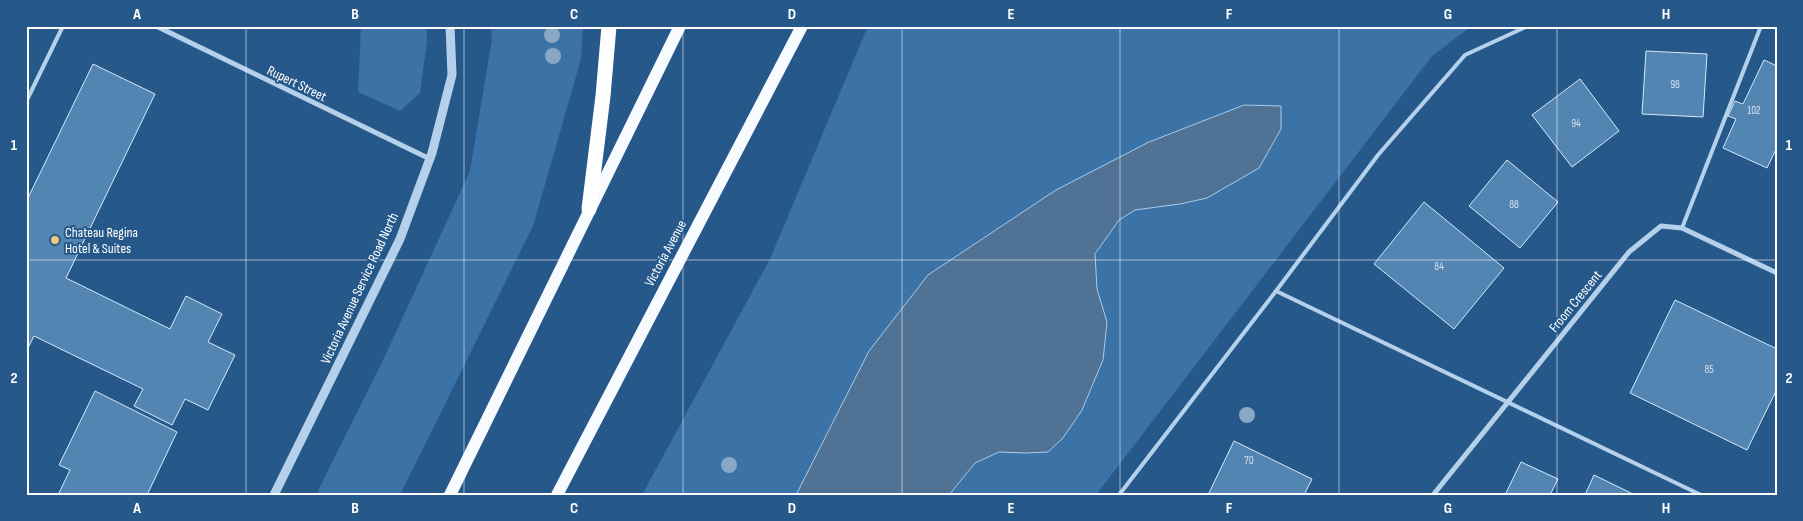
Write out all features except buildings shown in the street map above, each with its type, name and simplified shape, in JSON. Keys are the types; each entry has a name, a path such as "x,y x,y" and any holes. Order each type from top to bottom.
{"highway":[{"path":"589,208 603,96 609,26"}],"main road":[{"path":"450,495 589,208 680,26"},
{"name":"Victoria Avenue","path":"557,495 802,26"}],"street":[{"name":"Rupert Street","path":"156,26 430,159"},
{"name":"Victoria Avenue Service Road North","path":"274,495 400,239 430,159 452,75 450,26"},
{"name":"Froom Crescent","path":"1433,495 1629,252 1661,226 1682,228 1777,273"}],"lane":[{"path":"26,102 63,26"},
{"path":"1119,495 1378,155 1465,55 1528,26"},
{"path":"1682,228 1761,26"},
{"path":"1276,291 1701,495"}],"shaded area":[{"path":"361,26 426,26 427,41 420,93 400,111 358,92"},
{"path":"491,26 583,26 581,59 533,226 400,495 316,495 385,356 470,171 492,39"},
{"path":"868,26 1472,26 1432,56 1096,495 642,495 770,259"},
{"path":"1244,105 1281,106 1281,129 1259,168 1207,198 1135,210 1119,220 1095,254 1097,289 1107,322 1103,360 1082,410 1063,438 1048,452 999,452 975,463 949,495 796,495 869,351 928,275 1056,190 1149,142"}],"place":[{"name":"Chateau Regina Hotel & Suites","path":"55,240"}]}
